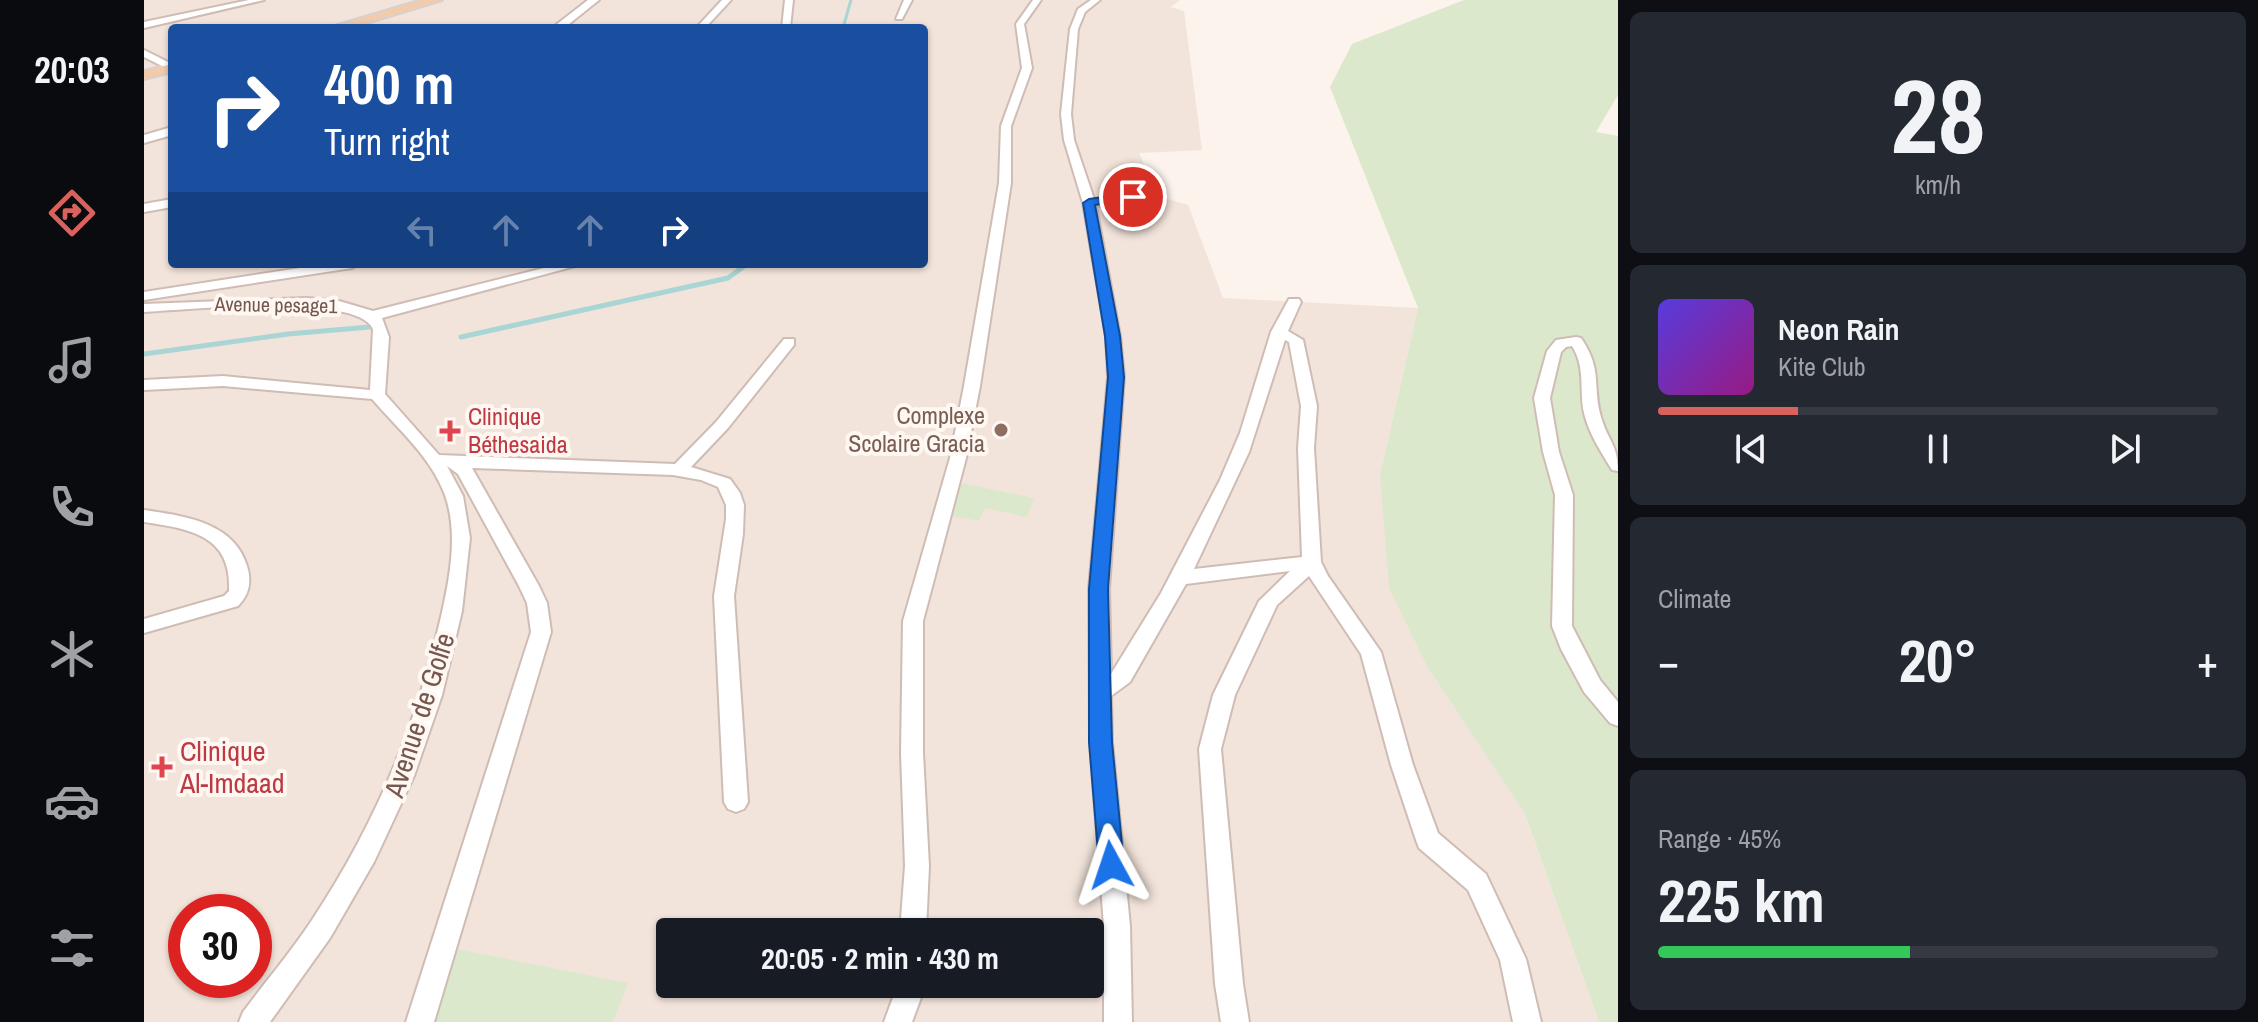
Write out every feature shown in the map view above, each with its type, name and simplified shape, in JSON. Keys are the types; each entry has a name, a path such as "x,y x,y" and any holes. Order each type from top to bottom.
{"main road":[{"path":"349,24 436,0"},
{"path":"144,75 168,69"}],"street":[{"path":"144,25 260,0"},
{"path":"562,24 594,0"},
{"path":"704,24 727,0"},
{"path":"786,24 789,0"},
{"path":"899,17 908,0"},
{"path":"914,918 917,866 912,753 913,621 958,458 1005,183 1006,126 1027,68 1020,24 1037,0"},
{"path":"1096,0 1081,11 1074,29 1066,114 1069,140 1089,203 1113,336 1116,377 1099,589 1101,742 1117,926 1118,1022"},
{"path":"556,24 568,20"},
{"path":"144,53 168,66"},
{"path":"144,139 168,132"},
{"path":"1089,203 1133,197 1153,190"},
{"path":"144,208 168,204"},
{"path":"144,296 326,268"},
{"path":"372,316 560,268"},
{"path":"1100,693 1123,676 1178,578 1240,455 1264,391 1278,332 1294,302"},
{"name":"Avenue pesage1","path":"144,308 228,303 331,304 353,308 372,316 379,323 381,338 377,395"},
{"path":"1278,332 1296,340 1306,382 1312,562 1319,578 1371,652 1402,765 1428,840 1477,882 1513,959 1527,1022"},
{"path":"1618,466 1605,445 1591,409 1591,369 1587,355 1576,341 1561,343 1554,351 1542,398 1551,452 1564,495 1562,626 1592,686 1618,717"},
{"path":"678,471 722,425 789,342"},
{"path":"144,385 223,381 377,395"},
{"name":"Avenue de Golfe","path":"253,1022 329,916 361,862 408,768 447,636 461,541 454,497 435,460 377,395"},
{"path":"435,460 457,464 586,465 678,471 718,479 731,492 732,553 724,588 736,802"},
{"path":"420,1022 541,632 537,603 529,586 465,471 457,464"},
{"path":"144,516 192,526 221,537 235,554 241,582 239,593 231,601 144,626"},
{"path":"1178,578 1312,562"},
{"path":"1235,1022 1229,984 1210,749 1224,695 1269,601 1312,562"},
{"path":"898,1022 907,998"}],"shaded area":[{"path":"144,0 1180,0 1171,7 1184,11 1202,150 1139,153 1158,196 1188,205 1223,298 1418,308 1380,475 1428,668 1525,814 1599,1022 144,1022"}],"green space":[{"path":"1464,0 1618,0 1618,95 1596,132 1618,136 1618,1022 1599,1022 1525,814 1428,668 1389,588 1380,475 1418,308 1330,87 1352,44"},
{"path":"962,483 1034,498 1027,517 985,508 979,521 948,515"},
{"path":"452,948 628,983 613,1022 413,1022"}],"waterway":[{"path":"844,24 851,0"},
{"path":"461,337 728,278 742,268"},
{"path":"144,354 288,334 370,327"}],"place":[{"name":"Complexe Scolaire Gracia","path":"1001,430"},
{"name":"Clinique Béthesaida","path":"450,431"},
{"name":"Clinique Al-Imdaad","path":"162,767"}],"route":[{"path":"1111,865 1101,742 1099,589 1116,377 1113,336 1089,203 1133,197"}]}
